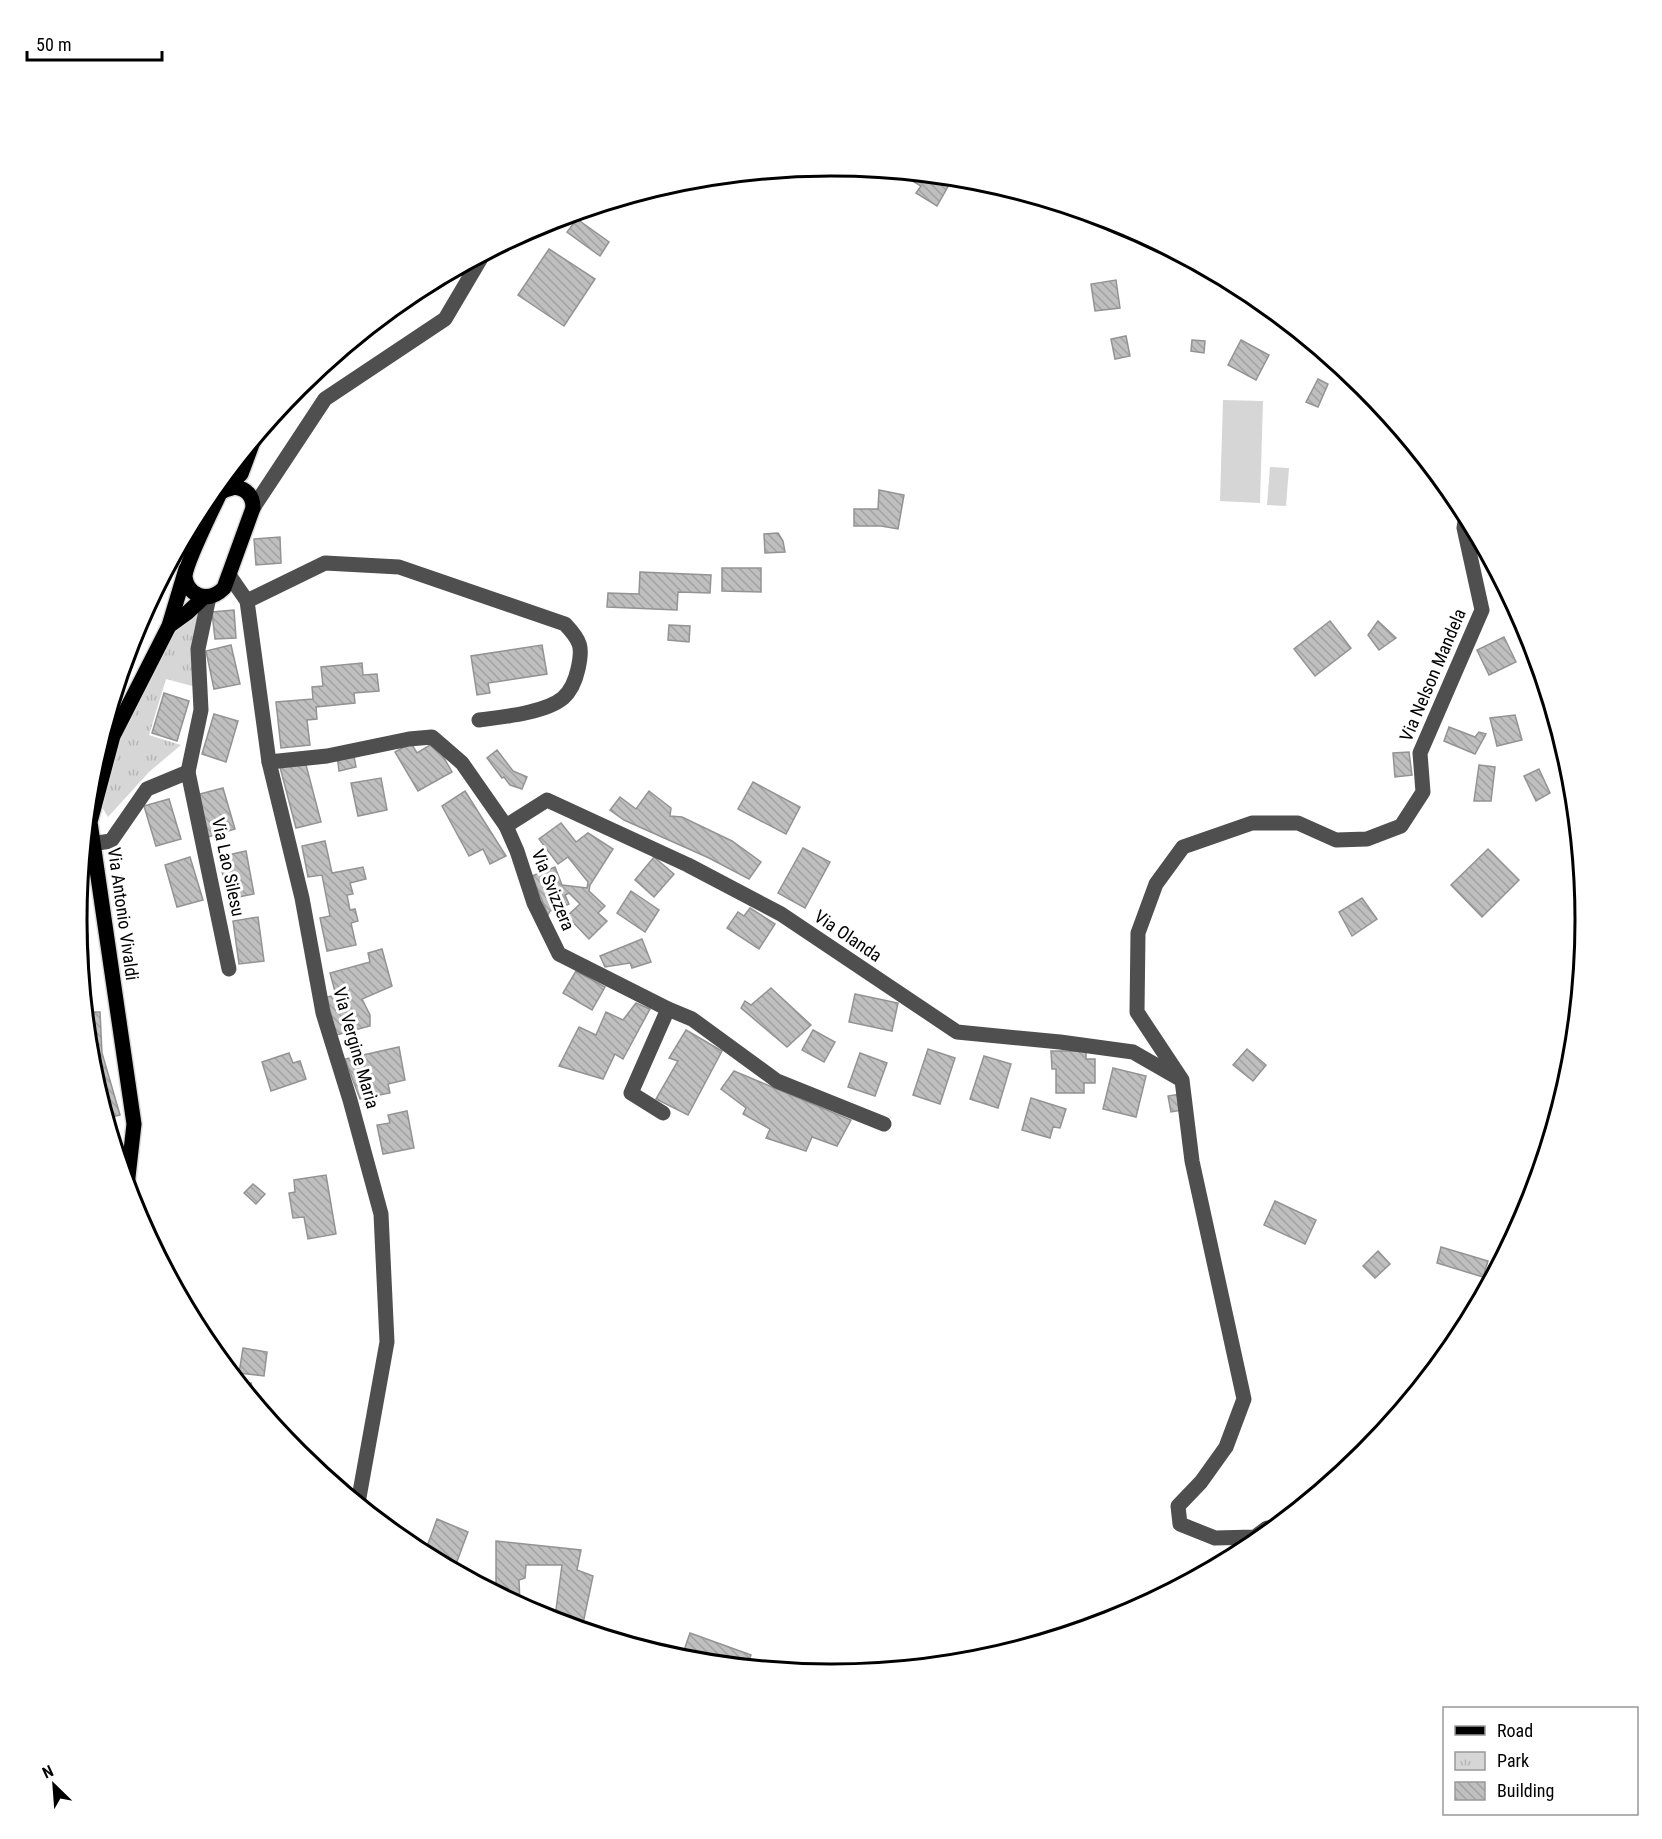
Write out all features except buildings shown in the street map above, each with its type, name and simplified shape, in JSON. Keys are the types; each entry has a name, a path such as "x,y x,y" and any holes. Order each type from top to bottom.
{"main road":[{"path":"246,461 241,474 253,508"},
{"name":"Via Antonio Vivaldi","path":"223,491 241,474"},
{"path":"222,492 235,487 247,492"},
{"name":"Via Antonio Vivaldi","path":"169,626 206,597 221,591 253,508"},
{"name":"Via Antonio Vivaldi","path":"98,792 113,736 169,626 204,519"},
{"path":"186,569 189,589 206,597"},
{"name":"Via Antonio Vivaldi","path":"90,854 134,1124 129,1167"}],"street":[{"path":"253,508 325,399 445,319 477,265"},
{"path":"235,475 241,474"},
{"name":"Via Nelson Mandela","path":"1182,1080 1137,1012 1138,933 1156,884 1183,847 1252,823 1298,823 1336,840 1367,839 1401,826 1423,792 1420,753 1482,610 1465,530"},
{"path":"247,601 325,563 399,567 565,624 578,637 582,653 575,679 565,697 550,705 513,715 479,720"},
{"name":"Via Vergine Maria","path":"229,574 247,601 269,762 302,898 322,1013 350,1101 381,1214 387,1342 359,1495"},
{"name":"Via Lao Silesu","path":"206,597 198,649 201,710 188,772 229,969"},
{"name":"Via Svizzera","path":"269,762 327,756 409,739 432,738 462,763 506,826 534,903 560,954 692,1019 777,1081 884,1125"},
{"path":"91,845 111,841 147,789 188,772"},
{"name":"Via Olanda","path":"506,826 547,800 688,865 781,914 957,1032 1133,1052 1182,1080"},
{"path":"663,1113 630,1093 668,1009"},
{"path":"1182,1080 1192,1161 1244,1399 1226,1447 1201,1482 1178,1506 1180,1524 1215,1538 1245,1537"}],"green space":[{"path":"1223,400 1263,401 1260,503 1220,501"},
{"path":"1270,467 1289,468 1286,506 1267,505"},
{"path":"199,612 196,687 166,679 149,735 181,745 149,772 108,817 99,802 117,738 167,638"}]}
